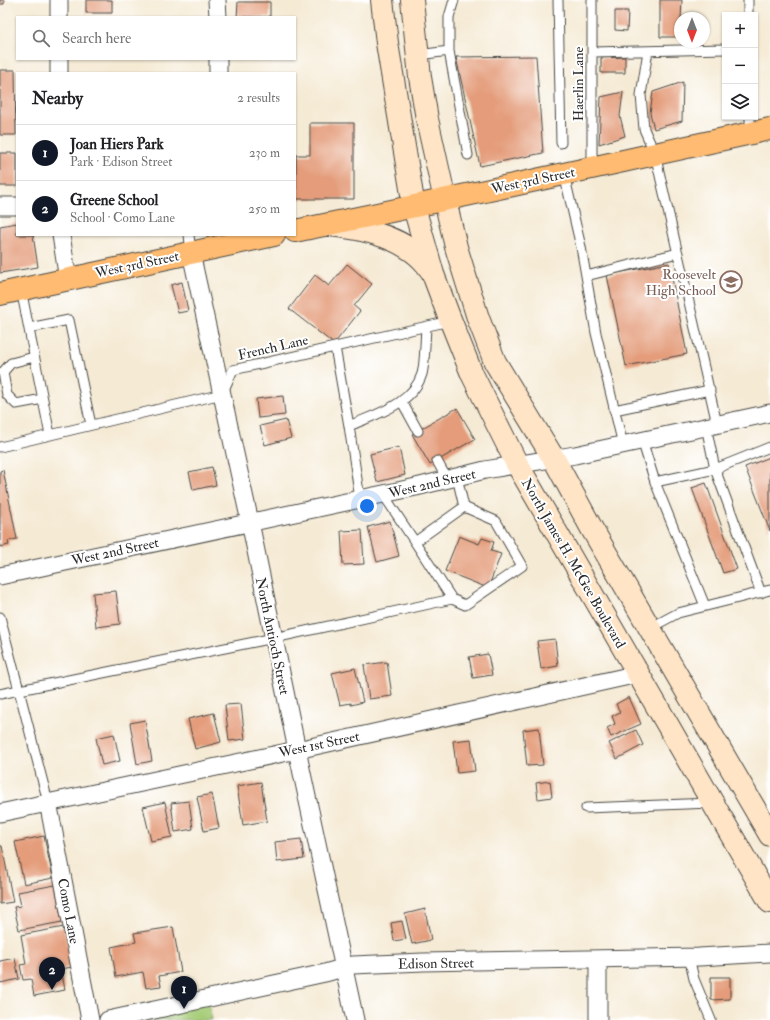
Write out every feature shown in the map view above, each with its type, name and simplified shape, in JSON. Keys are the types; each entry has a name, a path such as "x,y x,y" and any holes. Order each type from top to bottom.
{"main road":[{"name":"North James H. McGee Boulevard","path":"382,0 387,43 414,207 419,228 433,274 450,321 472,374 517,464 770,902"},
{"path":"412,0 427,119 444,200 456,247 477,313 495,362 554,459 592,529 770,835"},
{"name":"West 3rd Street","path":"296,231 414,207 655,154 756,126"},
{"path":"326,225 346,226 374,233 405,246 426,262 433,274"},
{"name":"West 3rd Street","path":"0,294 68,280 190,244 264,236"}],"street":[{"path":"59,0 59,16"},
{"path":"218,0 218,16"},
{"path":"59,60 59,72"},
{"path":"218,60 218,72"},
{"path":"0,206 16,206"},
{"path":"61,236 68,280"},
{"name":"North Antioch Street","path":"190,244 355,1020"},
{"name":"West 2nd Street","path":"0,576 517,464 554,459 770,413"},
{"name":"West 1st Street","path":"0,813 297,750 638,674"},
{"name":"Como Lane","path":"48,802 90,1020"},
{"name":"Edison Street","path":"108,1020 325,973 353,965 423,962 689,957 770,953"},
{"path":"598,959 598,1020"}],"lane":[{"path":"454,0 449,17 450,52 468,155"},
{"path":"558,0 561,143"},
{"name":"Haerlin Lane","path":"592,0 592,167"},
{"path":"748,0 748,12"},
{"path":"592,52 722,49"},
{"path":"648,51 641,95 644,129 655,154 710,390 715,469 766,592 678,613 650,628"},
{"path":"418,55 450,52"},
{"path":"564,173 586,276 596,333 623,445"},
{"path":"586,276 678,253"},
{"path":"21,289 50,435"},
{"path":"29,328 68,320 91,425"},
{"name":"French Lane","path":"222,394 233,370 426,328 450,321"},
{"path":"349,426 402,402 414,390 422,373 426,328"},
{"path":"335,347 360,499"},
{"path":"34,357 11,363 2,372 7,395 16,404 43,399"},
{"path":"614,410 710,390"},
{"path":"0,447 222,394"},
{"path":"402,402 418,430"},
{"path":"642,440 655,482 705,606"},
{"path":"655,482 715,469 770,447"},
{"path":"383,494 452,599 465,606 522,566 496,521 464,507 452,478 437,461"},
{"path":"415,542 464,507"},
{"path":"0,694 274,638 452,599"},
{"path":"0,617 48,802"},
{"path":"586,808 713,803"},
{"path":"689,957 694,979 712,1020"}],"green space":[{"path":"208,999 212,1020 108,1020"}],"building":[{"path":"0,0 4,0 4,4 0,4"},
{"path":"86,0 112,0 112,13 86,13"},
{"path":"660,0 682,0 681,12 674,12 674,37 660,37"},
{"path":"238,2 270,2 270,16 237,16"},
{"path":"615,11 628,11 627,31 615,30"},
{"path":"536,56 543,153 480,166 456,57"},
{"path":"625,57 625,73 601,73 601,58"},
{"path":"0,70 15,70 16,135 0,135"},
{"path":"683,82 682,121 654,129 650,113 653,92"},
{"path":"623,92 620,116 625,136 599,144 601,97"},
{"path":"310,123 354,123 354,199 296,199 296,155 310,155"},
{"path":"0,153 16,153 16,186 0,186"},
{"path":"16,223 16,236 33,236 38,267 0,273 0,226"},
{"path":"669,263 687,354 626,366 607,275"},
{"path":"347,264 372,284 354,306 360,311 334,344 289,309 315,275 329,286"},
{"path":"182,282 188,311 178,313 171,285"},
{"path":"283,396 285,415 258,418 256,399"},
{"path":"457,408 475,439 430,465 412,434"},
{"path":"286,420 291,438 265,445 260,426"},
{"path":"399,447 405,475 377,482 370,454"},
{"path":"770,457 770,531 745,467"},
{"path":"212,467 216,485 193,490 189,472"},
{"path":"3,470 17,539 8,541 9,545 0,547 0,471"},
{"path":"706,483 737,569 723,573 692,488"},
{"path":"390,521 399,556 377,562 368,527"},
{"path":"362,530 364,564 343,565 341,531"},
{"path":"459,536 479,544 482,538 494,542 491,551 501,554 488,588 445,571"},
{"path":"116,591 120,624 96,627 93,593"},
{"path":"555,639 558,666 541,669 537,641"},
{"path":"488,654 492,675 473,678 469,657"},
{"path":"387,662 392,696 369,699 364,665"},
{"path":"355,668 363,702 351,705 351,703 340,705 332,673"},
{"path":"629,697 641,724 611,737 607,728 615,724 612,716 620,712 616,704"},
{"path":"241,704 245,739 229,741 225,705"},
{"path":"214,713 221,742 195,749 188,719"},
{"path":"145,720 152,761 137,764 130,723"},
{"path":"539,728 543,765 527,766 523,730"},
{"path":"636,730 643,745 617,759 609,743"},
{"path":"114,734 120,761 102,765 96,738"},
{"path":"471,739 475,771 457,773 453,741"},
{"path":"550,781 552,797 538,799 536,783"},
{"path":"261,782 267,821 243,825 237,786"},
{"path":"212,794 219,828 204,831 197,797"},
{"path":"189,801 193,829 175,832 171,803"},
{"path":"165,802 172,837 151,841 143,807"},
{"path":"44,836 53,878 24,884 15,842"},
{"path":"301,839 304,859 277,862 275,842"},
{"path":"0,846 2,846 13,902 0,904"},
{"path":"55,885 62,922 19,930 14,907 21,906 18,892"},
{"path":"425,909 431,940 412,944 405,914"},
{"path":"402,921 406,939 394,941 391,923"},
{"path":"64,927 72,967 61,969 65,990 34,996 31,979 23,980 20,965 26,964 21,935"},
{"path":"173,927 181,972 159,976 161,986 146,988 143,972 116,977 111,947 136,942 134,933"},
{"path":"15,958 19,979 0,983 0,961"},
{"path":"711,977 730,977 730,999 711,1000"}],"place":[{"name":"Roosevelt High School","path":"731,282"},
{"name":"Greene School","path":"52,990"},
{"name":"Joan Hiers Park","path":"184,1009"}]}
